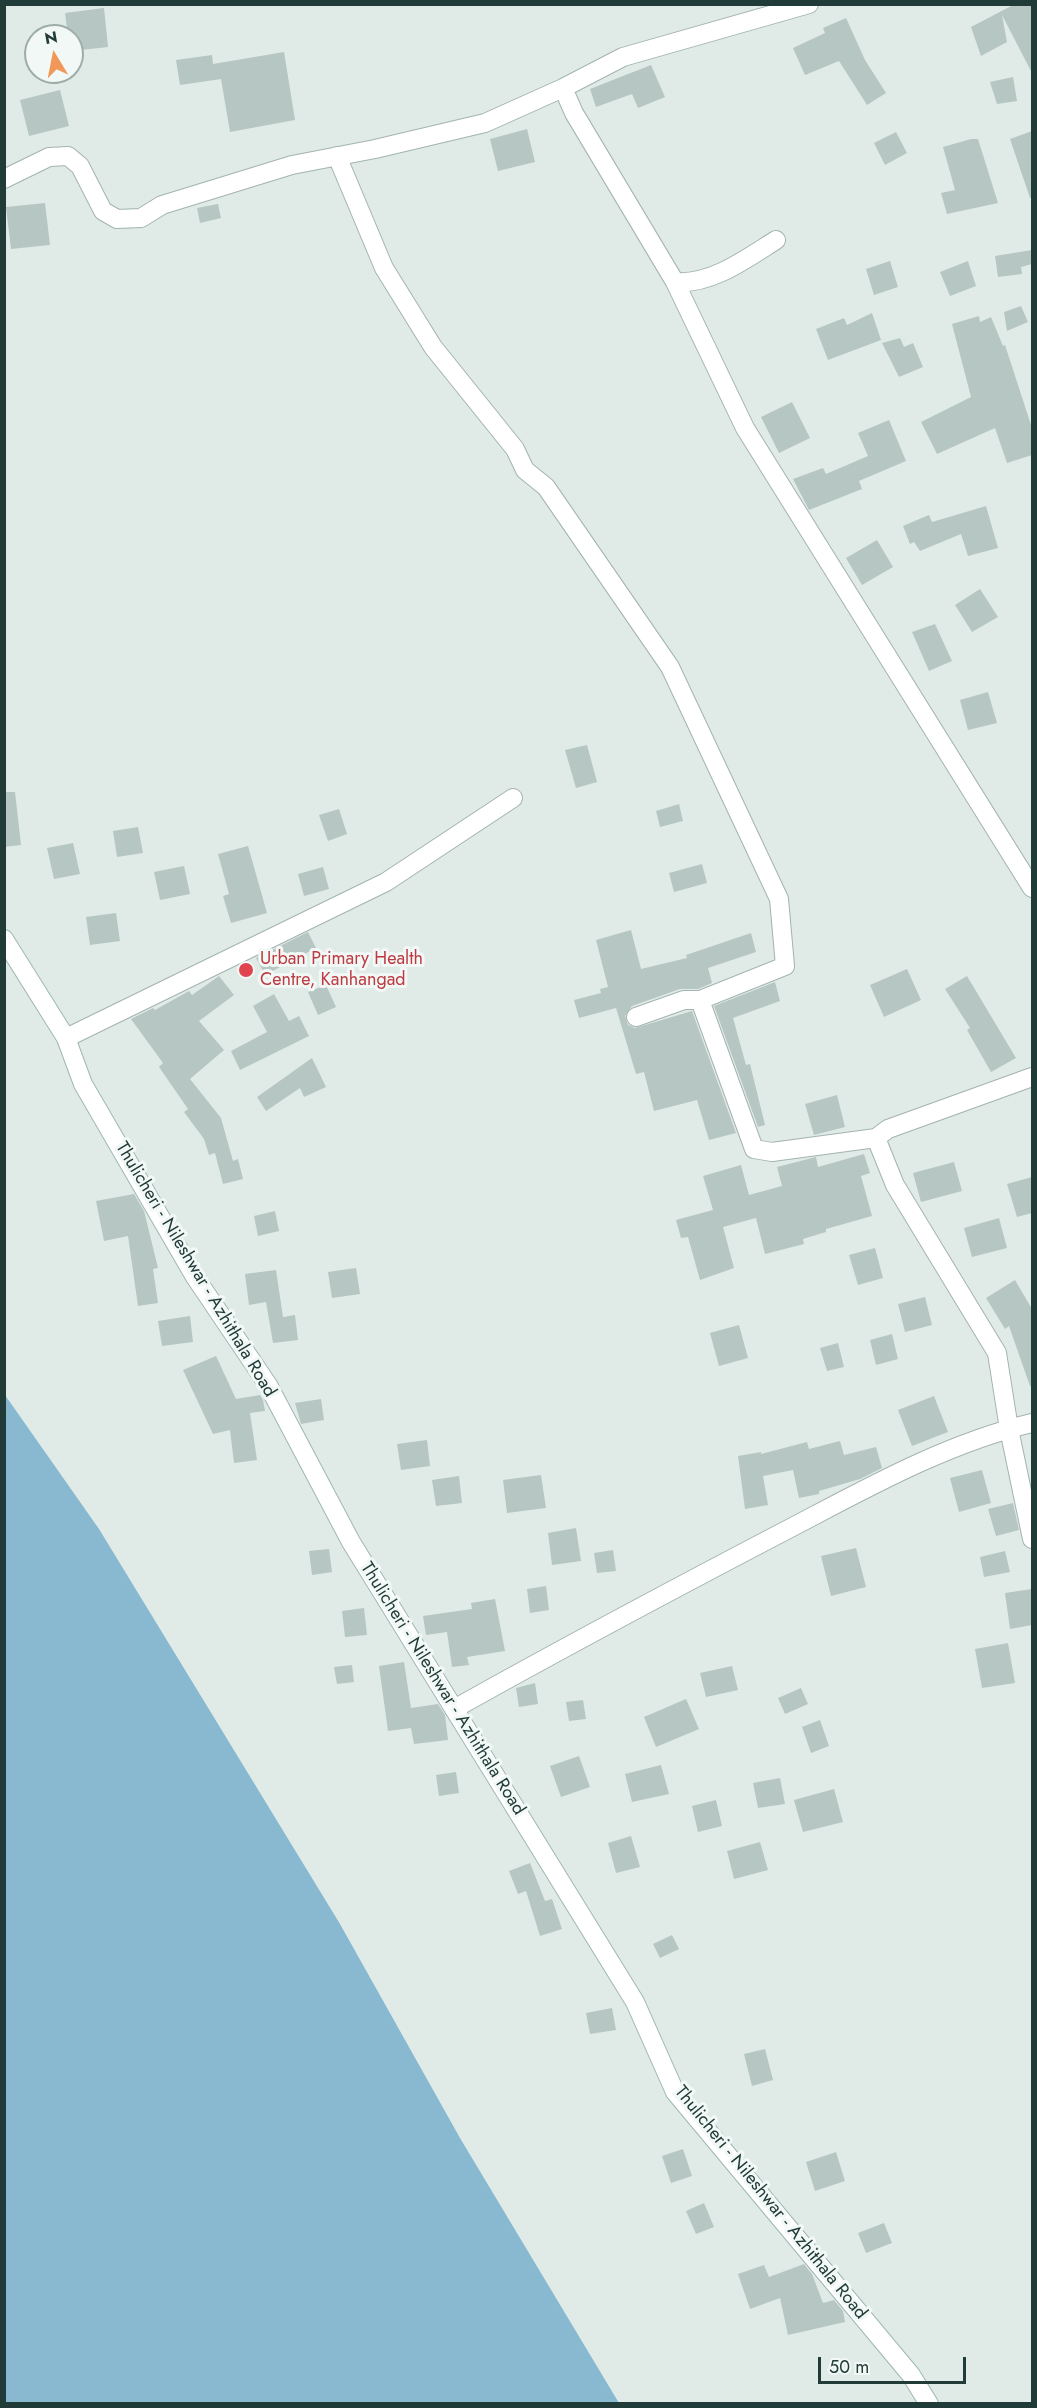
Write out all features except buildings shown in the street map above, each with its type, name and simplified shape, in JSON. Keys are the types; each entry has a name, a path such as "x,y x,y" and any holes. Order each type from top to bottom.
{"street":[{"path":"4,179 49,157 68,156 80,166 103,211 117,219 141,218 162,205 292,165 485,123 563,88 623,57 809,4"},
{"path":"563,88 574,113 675,282 745,428 1032,888"},
{"path":"337,156 384,268 433,347 514,449 525,470 546,487 669,667 779,898 785,966 700,1000 684,1000 636,1017"},
{"path":"675,282 692,283 718,273 776,240"},
{"path":"66,1038 386,882 513,798"},
{"name":"Thulicheri - Nileshwar - Azhithala Road","path":"4,939 66,1038 83,1084 195,1277 268,1385 351,1542 635,2002 675,2092 911,2375 929,2403"},
{"path":"700,1000 754,1149 772,1152 876,1138 888,1129 1032,1077"},
{"path":"876,1138 895,1185 997,1353 1009,1429 1032,1539"},
{"path":"454,1709 622,1615 902,1470 1009,1429 1032,1423"}],"water":[{"path":"5,1395 99,1529 340,1924 460,2138 619,2403 5,2403"}],"place":[{"name":"Urban Primary Health Centre, Kanhangad","path":"246,970"}]}
